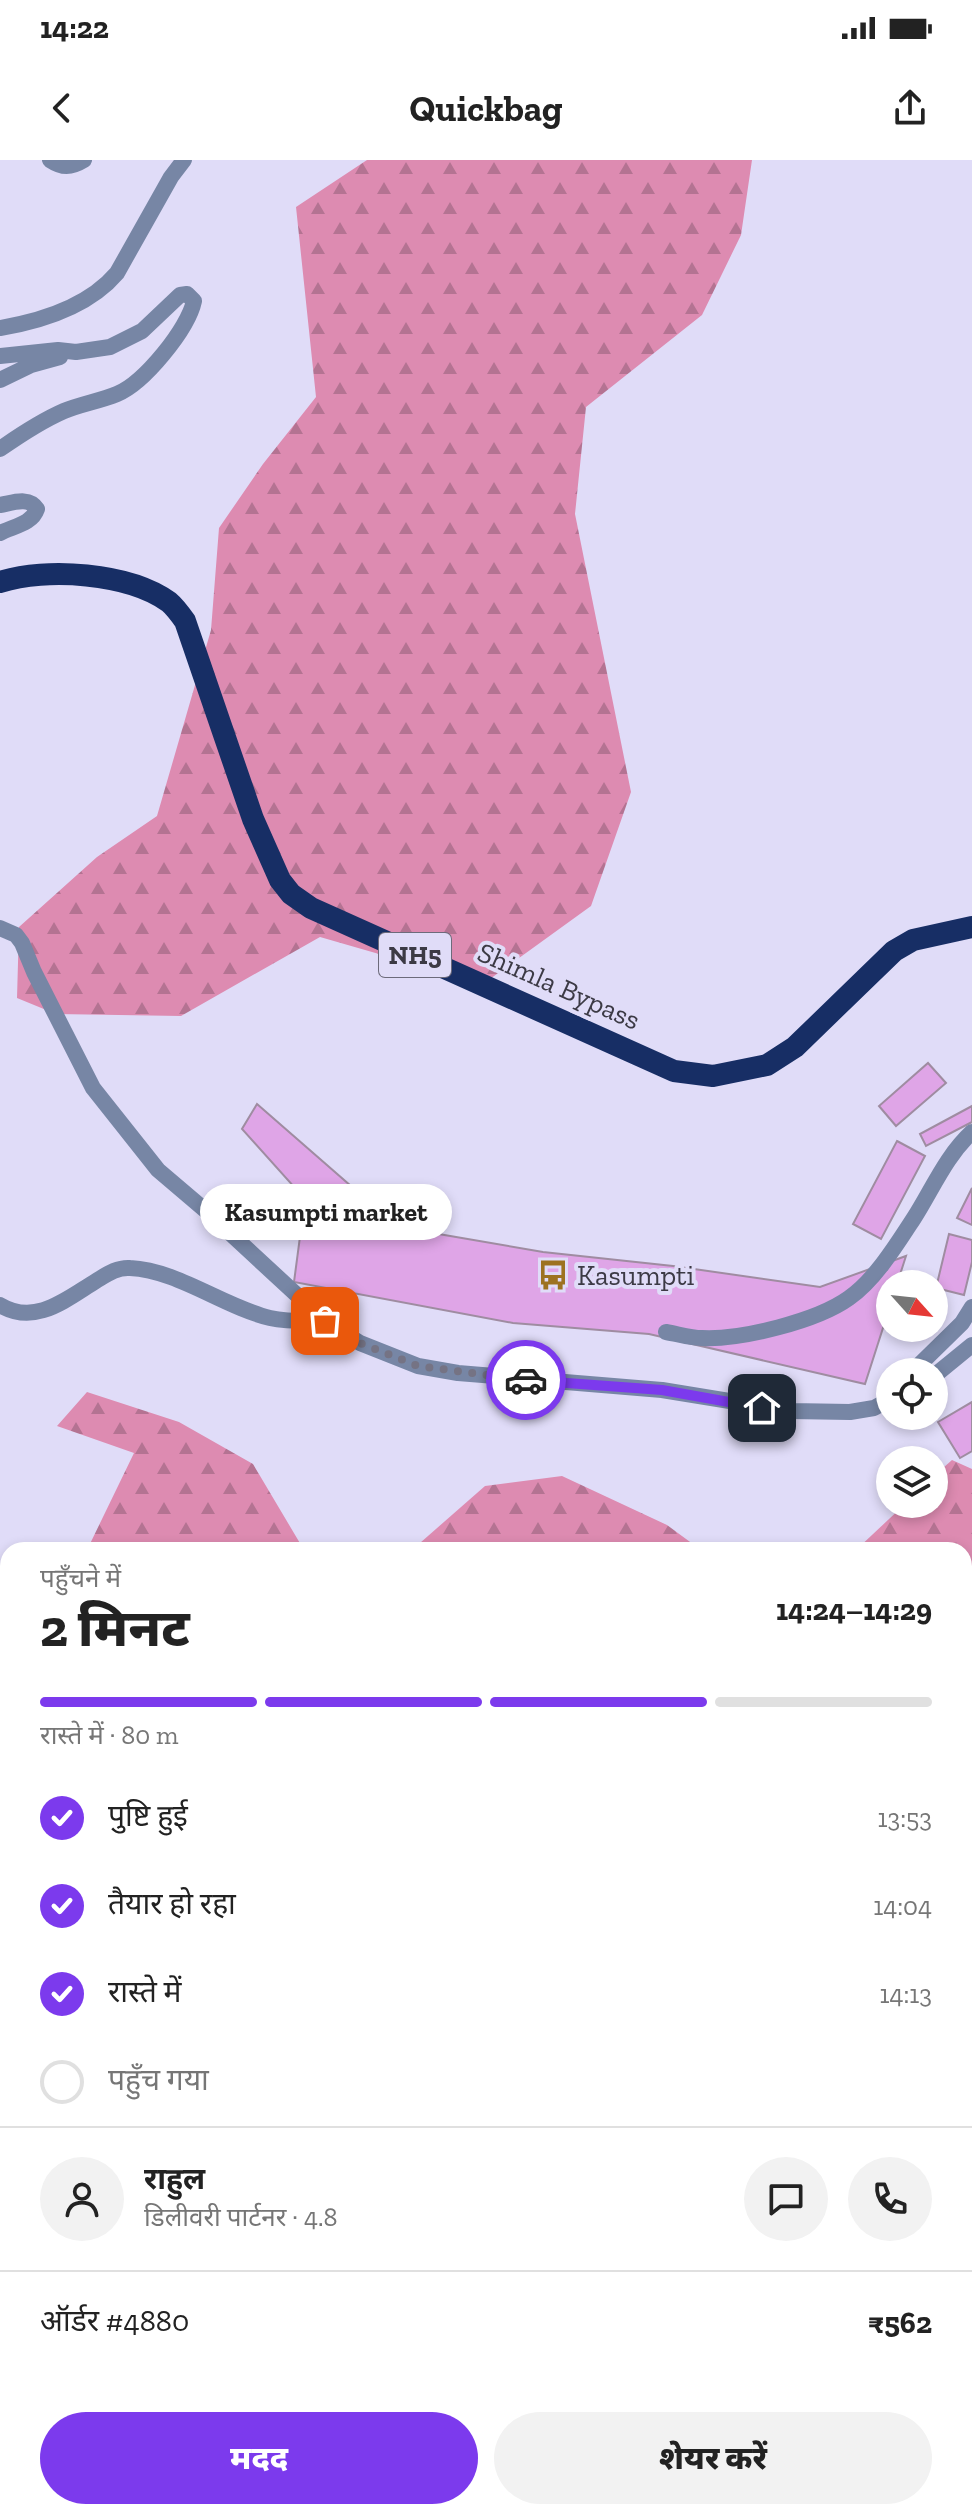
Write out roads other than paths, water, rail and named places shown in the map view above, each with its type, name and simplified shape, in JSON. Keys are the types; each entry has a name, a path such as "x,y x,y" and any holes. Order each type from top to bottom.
{"highway":[{"name":"Shimla Bypass","path":"0,582 49,574 102,578 133,584 172,604 185,621 253,819 280,880 291,894 311,908 674,1071 713,1076 767,1065 795,1047 894,951 913,940 972,927"}],"street":[{"path":"50,160 64,167 84,160"},
{"path":"0,328 63,310 91,298 105,287 117,273 171,177 184,160"},
{"path":"0,380 31,365 125,341 150,325 180,295 193,297 193,308 163,356 130,388 63,412 32,427 0,449"},
{"path":"0,356 58,350 76,352"},
{"path":"0,505 30,501 37,510 30,520 0,533"},
{"path":"0,928 16,935 22,943 93,1088 158,1170 325,1321 360,1343 418,1366 533,1380 662,1390 791,1411 850,1412 876,1407"},
{"path":"666,1332 702,1338 742,1335 788,1325 849,1298 885,1261 957,1146 972,1132"},
{"path":"0,1305 22,1314 33,1313 72,1296 114,1271 126,1268 159,1274 266,1317 295,1322 325,1321"},
{"path":"926,1358 962,1323 972,1307"},
{"path":"948,1365 972,1345"}],"place":[{"name":"Kasumpti","path":"553,1275"},
{"name":"Kasumpti market","path":"325,1321"}]}
